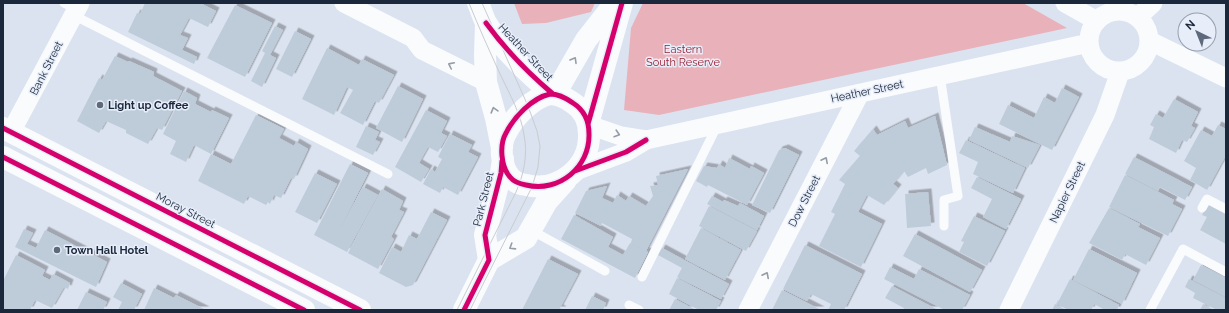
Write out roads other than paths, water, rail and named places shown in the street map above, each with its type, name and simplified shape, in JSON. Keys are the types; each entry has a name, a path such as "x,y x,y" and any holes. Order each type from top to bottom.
{"street":[{"path":"344,3 413,38 422,50 486,82"},
{"path":"554,94 586,40 615,3"},
{"path":"588,124 622,3"},
{"path":"1065,3 1097,21"},
{"path":"1138,17 1153,3"},
{"name":"Bank Street","path":"7,130 73,8"},
{"path":"1117,11 1128,12 1138,17 1145,24 1149,32 1150,42 1146,56 1135,68 1120,72 1110,71 1102,67 1095,60 1089,44 1091,31 1097,21 1106,14 1117,11"},
{"name":"Heather Street","path":"482,13 486,82 496,118 502,154"},
{"name":"Heather Street","path":"482,13 499,41 527,71 554,94"},
{"path":"1150,42 1226,78"},
{"name":"Heather Street","path":"573,173 626,152 646,140 860,92 1089,44"},
{"name":"Napier Street","path":"1009,310 1105,115 1120,72"},
{"name":"Dow Street","path":"748,310 860,92"},
{"path":"464,310 489,260 526,238 547,201 573,173 584,159 589,136 588,124 583,112 569,100 554,94 546,95 537,100 519,116 505,134 502,154 505,169 510,177 518,183 539,187 553,184 565,179 573,173"},
{"name":"Heather Street","path":"588,124 621,136 646,140"},
{"name":"Moray Street","path":"7,130 360,310"},
{"name":"Park Street","path":"489,260 485,235 501,173 502,154"},
{"path":"3,157 304,310"}],"lane":[{"path":"73,8 388,174"},
{"path":"940,75 958,196 944,200 944,226"},
{"path":"642,277 718,124"},
{"path":"1202,208 1207,199 1226,209"},
{"path":"530,230 605,271"},
{"path":"1150,310 1183,248 1226,272"},
{"path":"629,305 639,310"}],"tram line":[{"path":"457,310 516,192 523,171 526,149 523,127 518,112 469,3"},
{"path":"470,310 532,187 538,167 540,146 537,131 528,106 482,3"}],"place":[{"name":"Light up Coffee","path":"100,105"},
{"name":"Town Hall Hotel","path":"57,250"}],"park label":[{"name":"Eastern South Reserve","path":"683,55"}]}
